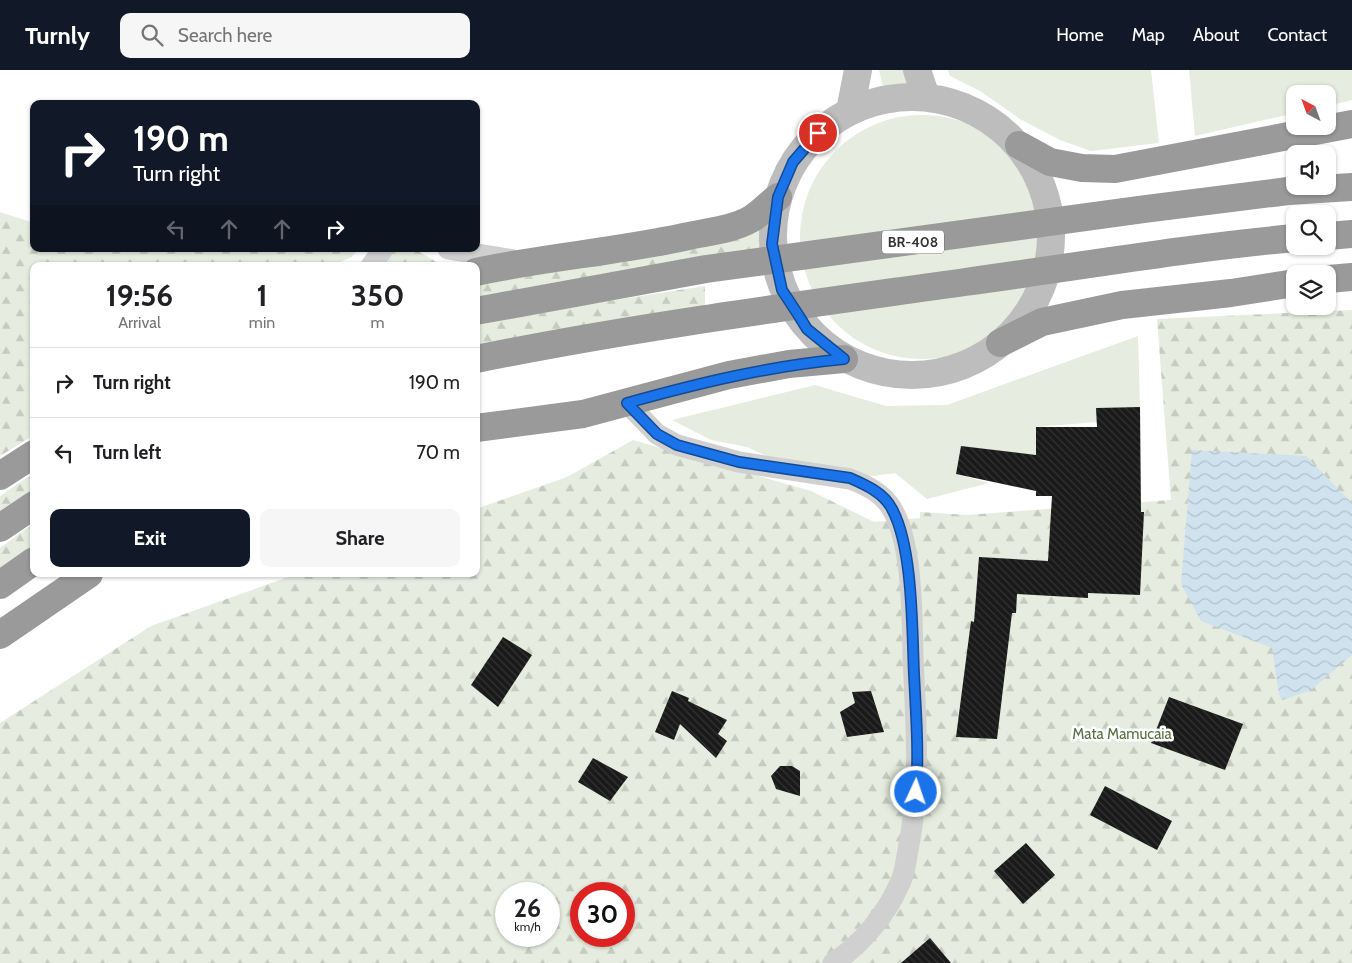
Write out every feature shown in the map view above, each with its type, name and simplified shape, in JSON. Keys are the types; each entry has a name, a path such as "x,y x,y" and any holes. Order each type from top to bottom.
{"highway":[{"path":"1019,145 1050,162 1082,168 1115,169 1352,124"},
{"name":"BR-408","path":"480,310 706,270 1145,209 1288,191 1352,187"},
{"path":"480,271 524,262 570,258 634,247 719,230 750,219 778,197"},
{"path":"1336,235 1352,234"},
{"path":"480,358 577,339 714,318 1148,256 1286,239"},
{"path":"1336,279 1352,278"},
{"path":"1000,343 1042,322 1122,305 1231,293 1286,284"},
{"path":"480,427 583,414 729,375 789,364 844,359"},
{"path":"0,476 30,457"},
{"path":"0,528 30,508"},
{"path":"0,585 30,564"},
{"path":"0,635 85,577"}],"main road":[{"path":"850,111 858,70"},
{"path":"917,70 926,97"},
{"path":"900,97 926,97 953,102 978,112 1000,127 1019,145 1049,199 1051,226 1047,270 1022,323 1000,343 964,364 925,375 883,373 844,359 807,329 782,290 772,244 778,197 793,162 818,133 850,111 874,102 900,97"}],"street":[{"path":"466,252 524,262"},
{"path":"627,403 657,434 677,445 739,462 850,478 865,484 881,495 892,509 902,536 911,594 918,755 913,824 901,882 876,924 833,963"}],"green space":[{"path":"879,70 908,70 914,83 883,87"},
{"path":"948,70 1151,70 1159,143 1091,151 1060,140 1020,119 980,91 950,76"},
{"path":"1189,70 1352,70 1352,100 1336,104 1336,85 1286,85 1286,115 1195,136"},
{"path":"910,115 934,115 957,120 980,129 1000,143 1016,159 1024,169 1035,190 1042,213 1044,237 1042,261 1030,295 1016,315 1000,331 980,345 957,354 934,359 910,359 887,354 864,345 844,331 828,315 814,295 805,272 800,249 800,225 805,202 814,179 828,159 844,143 864,129 887,120"},
{"path":"0,212 30,222 30,252 356,252 352,257 340,262 30,262 30,437 0,456"},
{"path":"765,229 765,254 480,305 480,282"},
{"path":"390,252 419,252 437,262 386,262"},
{"path":"705,286 705,307 480,349 480,325 532,313"},
{"name":"Mata Mamucaia","path":"1352,310 1352,963 0,963 0,723 151,626 289,577 480,577 480,508 567,477 633,440 811,491 874,522 920,518 920,512 966,515 1171,500 1157,319 1286,313 1286,315 1336,315 1336,311"},
{"path":"1138,336 1140,407 1097,408 1097,422 1036,427 1036,455 961,446 956,474 989,483 927,499 895,473 850,479 799,471 747,447 711,440 672,420 815,385 886,406 947,405"},
{"path":"30,476 30,504 0,523 0,496"},
{"path":"30,526 30,555 0,574 0,548"}],"water":[{"path":"1192,450 1306,456 1352,503 1352,655 1311,690 1282,700 1279,694 1272,648 1201,621 1181,584"}],"building":[{"path":"1140,407 1141,512 1144,512 1140,595 1088,593 1088,598 1017,594 1016,613 1012,613 997,739 956,737 971,621 974,622 979,557 1048,561 1052,496 1036,496 1036,491 956,474 961,446 1036,455 1036,427 1097,427 1096,408"},
{"path":"503,637 532,655 498,707 471,685"},
{"path":"672,691 689,698 688,701 727,720 718,734 727,741 716,758 680,724 674,740 655,732"},
{"path":"871,691 884,732 847,737 840,712 855,703 852,692"},
{"path":"1169,697 1243,724 1225,770 1151,743"},
{"path":"593,758 628,777 610,801 578,782"},
{"path":"780,766 792,766 800,771 800,796 776,789 771,776"},
{"path":"1105,786 1172,821 1157,850 1090,815"},
{"path":"1026,843 1055,875 1023,904 994,871"},
{"path":"930,938 951,963 901,963"}],"route":[{"path":"818,133 793,162 778,197 772,244 782,290 807,329 844,359 789,364 729,375 627,403 645,424 657,434 677,445 739,462 850,478 865,484 881,495 892,509 902,536 911,594 918,755 916,792"}]}
